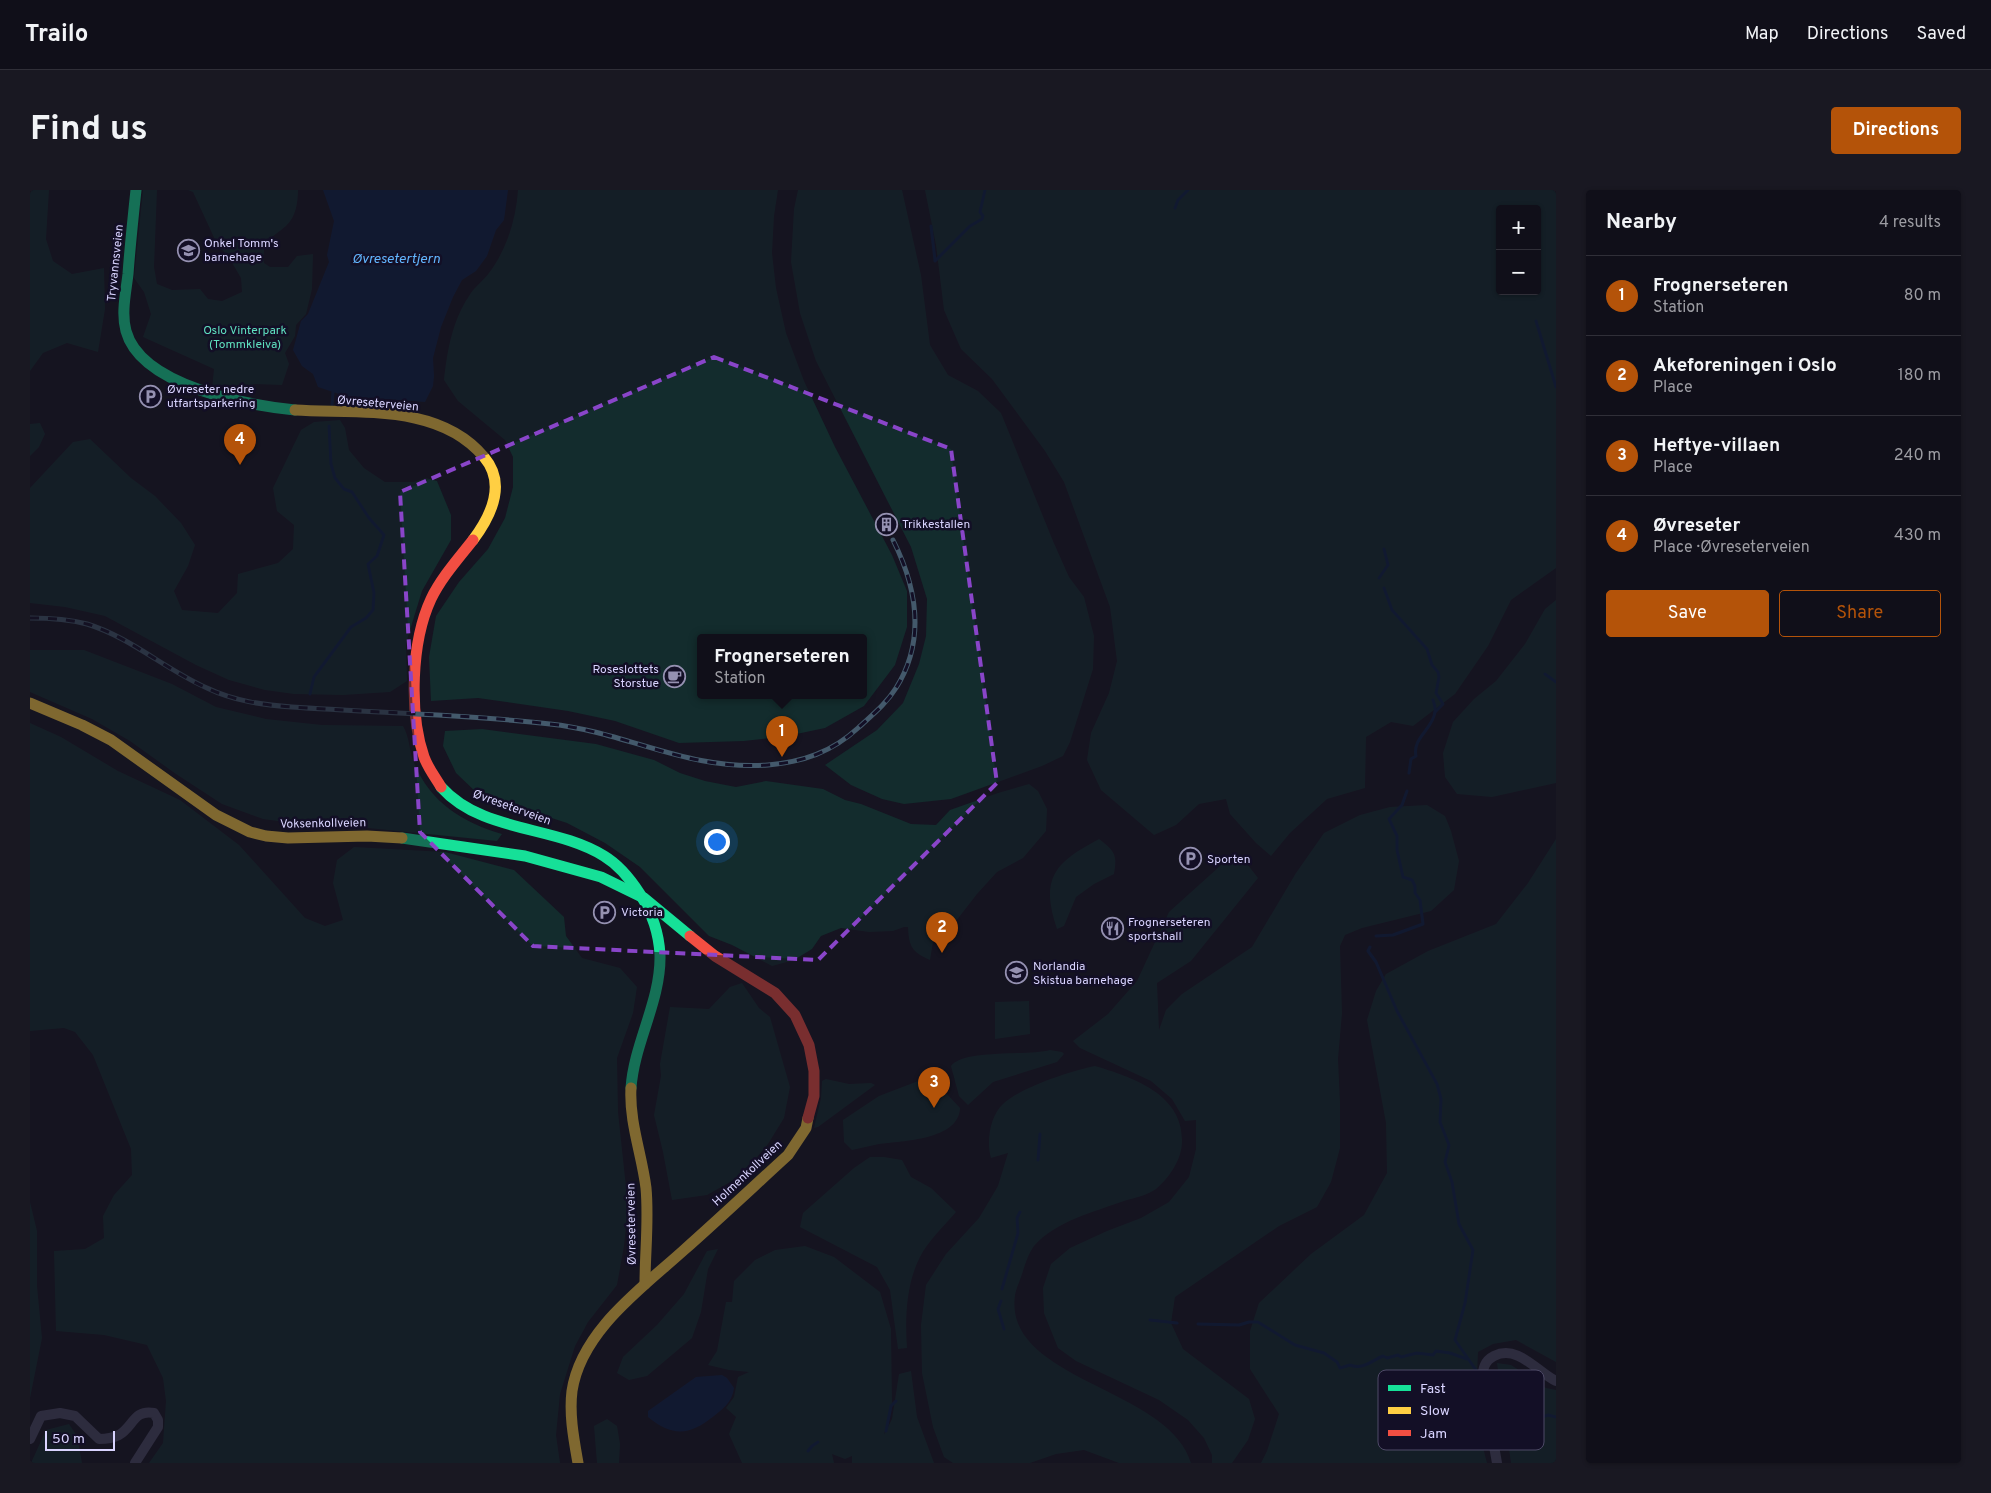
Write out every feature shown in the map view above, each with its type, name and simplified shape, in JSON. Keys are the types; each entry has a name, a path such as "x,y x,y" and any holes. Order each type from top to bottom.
{"street":[{"name":"Tryvannsveien","path":"128,338 125,329 124,309 136,190"},
{"name":"Øvreseterveien","path":"128,338 136,351 156,368 210,395 284,409 417,419 454,431 480,451 490,465 495,479 493,508 485,525 446,574 435,592 423,621 418,642 416,668 417,720 425,758 434,778 449,795 458,802 481,813 573,842 605,857 624,874 644,898 656,925 661,957 659,980 636,1059 631,1090 632,1111 646,1192 646,1284"},
{"name":"Voksenkollveien","path":"30,704 82,725 111,740 216,815 250,832 288,838 345,836 406,838 500,852 591,873 644,898"},
{"name":"Holmenkollveien","path":"578,1463 571,1416 572,1391 579,1367 591,1344 620,1306 788,1155 806,1128 813,1105 814,1082 809,1044 798,1019 787,1005 775,993 715,956 644,898"},
{"path":"1483,1370 1487,1361 1498,1354 1516,1355 1538,1370"},
{"path":"1544,1374 1556,1382"},
{"path":"30,1439 41,1416 60,1412 75,1416 100,1439 121,1434 138,1416 146,1412 154,1413 158,1420 158,1427 135,1463"},
{"path":"1495,1450 1497,1463"}],"highlighted area":[{"path":"714,357 951,449 997,783 818,960 533,946 420,832 400,492"}],"green space":[{"path":"30,190 49,190 46,239 53,261 72,274 104,268 105,309 98,352 67,343 43,353 30,371"},
{"name":"Oslo Vinterpark (Tommkleiva)","path":"143,190 157,190 154,267 157,284 172,290 200,289 208,299 222,301 242,292 241,278 228,256 217,244 193,192 188,190 298,190 297,204 292,218 286,226 269,240 264,249 264,263 270,267 288,267 297,256 313,254 312,289 306,314 296,325 295,336 285,353 289,364 282,385 254,384 236,395 212,389 214,369 143,337 151,314 144,292 134,278"},
{"path":"518,190 778,190 774,216 772,253 776,288 786,333 804,381 835,447 892,555 907,591 907,627 895,665 864,706 825,728 787,736 744,741 679,743 615,721 568,711 478,698 431,701 429,657 436,616 459,582 488,549 505,518 513,487 513,457 505,440 458,401 444,380 449,348 458,316 471,293 489,273 501,254 513,223"},
{"path":"798,190 902,190 921,275 930,345 948,375 978,391 1001,413 1069,577 1084,597 1094,636 1093,669 1070,742 1063,756 1042,766 951,799 904,804 882,799 851,785 825,765 877,730 903,703 919,664 926,636 927,599 911,547 816,361 800,313 791,262 794,209"},
{"path":"925,190 1556,190 1556,568 1511,600 1488,646 1455,694 1413,726 1391,722 1366,737 1365,788 1327,799 1290,833 1271,856 1256,843 1230,814 1226,799 1199,804 1176,825 1154,835 1101,790 1087,760 1091,733 1109,693 1117,661 1110,607 1064,482 1045,451 992,379 961,349 944,310 936,245"},
{"path":"340,420 345,428 349,450 364,468 385,482 413,482 426,478 437,481 451,515 451,540 422,591 406,643 407,681 390,692 343,695 294,694 265,690 229,680 196,665 105,616 65,607 30,603 30,488 73,442 90,439 131,478 155,496 181,523 195,545 188,566 174,591 182,610 218,613 237,593 238,574 278,563 293,549 294,525 277,511 273,488 301,430 314,422"},
{"path":"40,423 45,434 39,447 30,456 30,424"},
{"path":"1556,600 1556,783 1492,797 1457,794 1445,777 1443,753 1453,722 1474,699 1496,681 1525,644 1545,609"},
{"path":"30,650 84,650 172,684 216,707 266,719 322,725 403,726 414,763 429,789 439,800 461,817 502,834 497,841 368,828 307,825 263,819 222,804 130,741 92,719 30,692"},
{"path":"30,723 61,737 118,771 180,800 239,845 305,918 325,926 343,920 333,883 337,860 354,847 445,852 514,870 564,917 566,936 582,958 620,968 637,987 633,1013 617,1058 618,1112 628,1206 624,1246 617,1285 588,1322 575,1346 560,1394 556,1435 560,1463 149,1463 163,1443 166,1401 163,1378 147,1345 104,1335 56,1331 54,1251 85,1249 104,1238 103,1216 114,1195 132,1175 131,1149 93,1055 75,1032 64,1028 30,1031"},
{"path":"482,729 596,744 654,760 680,773 705,781 736,787 766,781 823,789 845,800 861,804 911,824 936,825 950,810 1029,784 1038,791 1047,809 1046,831 1023,858 997,872 949,930 934,936 930,960 913,948 909,939 908,927 893,931 869,932 841,928 821,936 812,949 794,960 772,966 732,945 709,936 640,867 605,843 567,823 478,794 456,773 443,746 445,731"},
{"path":"1427,805 1445,816 1451,831 1459,861 1454,890 1431,911 1362,928 1345,935 1340,946 1342,1013 1338,1059 1340,1148 1331,1182 1317,1207 1279,1226 1175,1297 1171,1323 1183,1349 1249,1399 1255,1419 1248,1440 1232,1463 1212,1463 1212,1455 1204,1438 1188,1420 1159,1400 1076,1361 1058,1348 1044,1313 1043,1288 1051,1264 1070,1248 1141,1218 1169,1202 1189,1177 1196,1149 1196,1120 1185,1121 1172,1099 1151,1081 1080,1048 1073,1041 1108,1014 1137,981 1169,912 1230,857 1248,865 1258,878 1191,961 1157,983 1159,1030 1166,1010 1182,994 1252,947 1296,873 1324,833 1360,815 1390,807"},
{"path":"1099,839 1114,854 1114,874 1094,884 1076,897 1064,926 1057,929 1050,897 1051,884 1055,874 1071,856"},
{"path":"1556,839 1556,1362 1516,1340 1493,1344 1478,1352 1477,1370 1378,1370 1378,1450 1484,1450 1487,1463 1261,1463 1279,1414 1250,1369 1250,1331 1259,1303 1311,1254 1364,1215 1387,1173 1386,1123 1367,1020 1376,991 1386,974 1428,951 1496,924 1528,883"},
{"path":"742,983 759,1008 770,1017 790,1087 784,1118 768,1144 741,1176 707,1195 672,1200 654,1115 661,1076 660,1064 670,1007 709,1009 730,987"},
{"path":"1029,1001 1030,1034 995,1039 995,1002"},
{"path":"1050,1050 1064,1054 1057,1062 993,1082 968,1105 959,1096 951,1066 958,1061 982,1055"},
{"path":"1095,1066 1139,1082 1165,1100 1174,1111 1180,1125 1182,1141 1180,1154 1170,1173 1153,1191 1076,1218 1053,1230 1034,1246 1026,1261 1015,1295 1018,1324 1034,1347 1060,1366 1153,1417 1177,1437 1191,1463 1119,1463 1084,1450 1056,1454 1030,1463 953,1463 944,1457 933,1427 922,1373 921,1325 926,1285 946,1254 979,1218 998,1186 1008,1153 991,1158 989,1137 992,1122 999,1109 1011,1098 1034,1086"},
{"path":"934,1075 945,1092 960,1108 957,1119 950,1127 928,1137 852,1150 844,1142 843,1120 879,1096"},
{"path":"826,1079 849,1084 871,1083 875,1085 814,1128 821,1098 822,1081"},
{"path":"870,1157 902,1160 911,1177 931,1188 956,1212 927,1245 915,1267 909,1290 906,1325 907,1348 898,1349 890,1290 877,1267 800,1227 803,1213 854,1168"},
{"path":"30,1202 37,1231 37,1286 42,1338 30,1398"},
{"path":"805,1246 834,1257 880,1292 891,1329 892,1403 884,1435 892,1419 899,1374 911,1371 917,1417 934,1463 852,1463 852,1456 845,1459 832,1454 834,1463 742,1463 729,1434 736,1417 726,1408 734,1397 738,1377 749,1372 708,1365 717,1351 726,1302 732,1302 734,1281 755,1260 775,1250"},
{"path":"718,1249 708,1269 701,1312 692,1338 647,1376 629,1380 617,1373 623,1357 657,1325 684,1294 707,1251"},
{"path":"1497,1363 1511,1365 1519,1370 1498,1370"},
{"path":"1544,1387 1556,1390 1556,1463 1511,1463 1509,1450 1544,1450"},
{"path":"607,1419 617,1426 620,1444 619,1463 597,1463 594,1426"},
{"path":"69,1424 77,1436 82,1463 31,1463 46,1430"}],"water":[{"name":"Øvresetertjern","path":"323,190 508,190 504,220 496,230 487,256 476,271 462,280 441,327 433,358 433,386 425,402 345,396 318,387 313,374 302,366 293,350 301,321 308,314 329,262 327,255 334,221"},
{"path":"722,1375 727,1378 734,1388 731,1397 721,1410 705,1423 681,1432 665,1428 648,1417 648,1411 696,1377"}],"waterway":[{"path":"935,261 970,226 982,219 983,216 980,212 985,190"},
{"path":"1175,208 1178,200 1188,190"},
{"path":"931,226 935,260"},
{"path":"1536,321 1556,387"},
{"path":"332,405 333,392"},
{"path":"310,694 314,677 351,627 366,618 373,610 374,593 368,564 377,556 384,535 369,518 352,492 344,489 335,478 331,464 329,426"},
{"path":"1379,578 1388,565 1384,549"},
{"path":"1384,588 1392,610 1427,649 1432,665 1438,672 1436,693 1443,704 1435,712"},
{"path":"1545,674 1556,682"},
{"path":"1409,773 1411,759 1416,756 1417,744 1433,718 1435,709 1433,700"},
{"path":"1376,936 1393,935 1423,924 1420,900 1415,893 1415,886 1412,880 1403,877 1397,850 1397,836 1389,819 1402,805 1407,791"},
{"path":"1370,947 1368,951 1376,962 1397,1011 1437,1084 1441,1099 1440,1122 1449,1145 1445,1162 1452,1182 1459,1224 1473,1250 1465,1303 1455,1340 1476,1370"},
{"path":"1038,1160 1040,1134"},
{"path":"1002,1289 1018,1233 1017,1218 1020,1212"},
{"path":"1001,1301 998,1309 1004,1329"},
{"path":"1150,1320 1177,1323"},
{"path":"1198,1324 1239,1325 1258,1322 1295,1345 1324,1353 1337,1362 1340,1368 1350,1365 1363,1366 1383,1356 1387,1358 1398,1355 1401,1357 1417,1353 1433,1355 1436,1351 1450,1353 1467,1359"},
{"path":"886,1431 891,1406 896,1401"},
{"path":"1544,1416 1548,1415 1556,1417"},
{"path":"808,1451 818,1442"}],"railway":[{"path":"30,618 73,621 103,630 133,645 192,681 217,692 249,702 292,707 454,716 550,724 578,728 684,757 711,762 739,765 781,764 816,754 838,743 879,709 896,688 912,651 915,633 915,614 908,577 893,540"}],"traffic: fast":[{"path":"136,190 124,310 126,331 136,350 152,366 173,379 198,389 250,403 295,410"},
{"path":"441,787 458,802 477,813 497,821 584,846 604,856 624,873 640,894 654,923 660,955 656,989 637,1055 631,1088"},
{"path":"402,838 525,856 601,877 644,898 690,936"}],"traffic: slow":[{"path":"295,410 371,412 421,419 444,427 466,440 484,457 491,467 495,478 494,500 486,521 473,540"},
{"path":"30,703 82,725 111,740 216,815 250,832 288,838 367,836 402,838"},
{"path":"631,1088 632,1113 647,1200 645,1284"},
{"path":"578,1463 572,1427 571,1400 578,1369 587,1349 600,1330 632,1295 788,1155 806,1128 808,1118"}],"traffic: jam":[{"path":"441,787 424,757 419,739 414,699 416,656 424,616 431,599 445,576 473,540"},
{"path":"690,936 715,956 775,993 795,1015 809,1045 814,1071 814,1096 808,1118"}],"place":[{"name":"Onkel Tomm's barnehage","path":"188,250"},
{"name":"Øvreseter nedre utfartsparkering","path":"151,396"},
{"name":"Øvreseter","path":"240,465"},
{"name":"Trikkestallen","path":"886,524"},
{"name":"Roseslottets Storstue","path":"675,676"},
{"name":"Frognerseteren","path":"782,757"},
{"name":"Sporten","path":"1191,859"},
{"name":"Victoria","path":"605,912"},
{"name":"Frognerseteren sportshall","path":"1112,929"},
{"name":"Akeforeningen i Oslo","path":"942,953"},
{"name":"Norlandia Skistua barnehage","path":"1017,973"},
{"name":"Heftye-villaen","path":"934,1108"}]}
